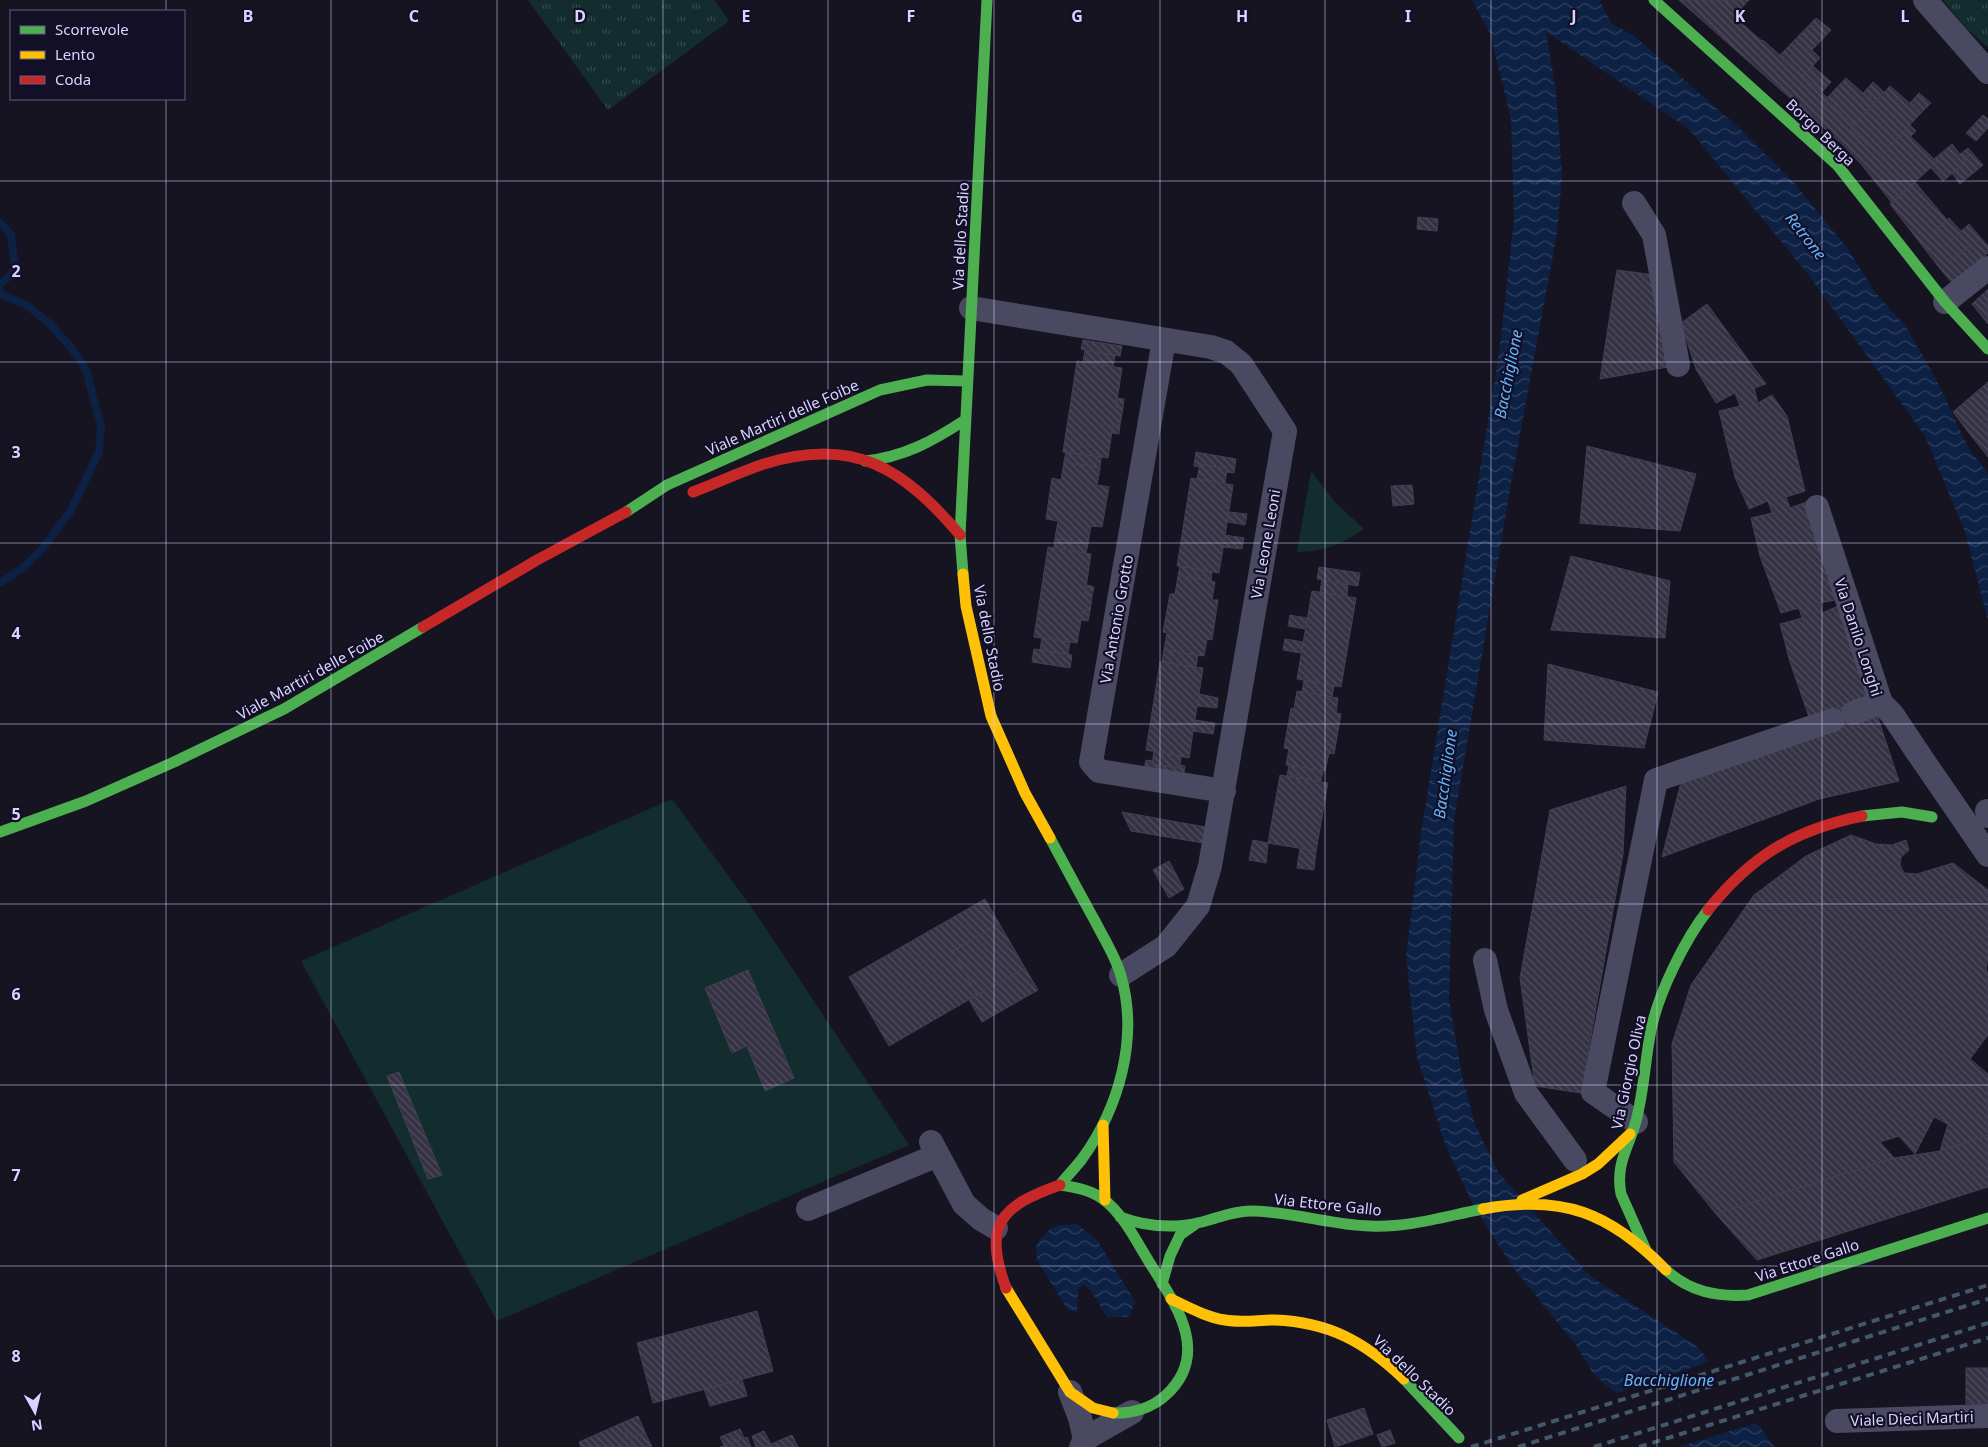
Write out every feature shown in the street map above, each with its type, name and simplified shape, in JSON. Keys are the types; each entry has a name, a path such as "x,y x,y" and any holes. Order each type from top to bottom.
{"main road":[{"name":"Via dello Stadio","path":"987,0 960,535 966,606 991,716 1021,787 1089,909 1121,975 1127,1006 1128,1036 1124,1068 1103,1125 1082,1159 1060,1185"},
{"name":"Borgo Berga","path":"1654,0 1838,166 1945,302 1988,349"},
{"name":"Viale Martiri delle Foibe","path":"0,832 95,797 174,762 284,709 537,560 620,516 667,485 880,390 927,380 967,381"},
{"path":"865,461 884,460 905,454 965,420"},
{"path":"682,496 773,461 811,454 865,461 884,467 903,480 939,510 960,535"},
{"name":"Viale Martiri delle Foibe","path":"620,516 656,505"},
{"name":"Via Giorgio Oliva","path":"1619,1180 1633,1128 1652,1020 1669,976 1683,949 1724,888 1750,863 1793,836 1836,821 1891,811 1908,811 1932,816"},
{"name":"Via dello Stadio","path":"1103,1125 1105,1200"},
{"name":"Via Ettore Gallo","path":"1120,1217 1141,1225 1163,1228 1197,1223 1226,1214 1248,1211 1349,1224 1386,1226 1423,1220 1516,1203 1545,1192 1598,1164 1633,1128"},
{"name":"Via Ettore Gallo","path":"1619,1180 1620,1193 1646,1249"},
{"path":"1060,1185 1087,1191 1105,1200 1129,1229 1172,1299 1185,1328 1187,1356 1179,1381 1168,1394 1155,1404 1132,1412 1109,1413 1095,1409 1079,1400 1070,1392 1006,1288 999,1270 994,1247 996,1228 1010,1209 1040,1190 1060,1185"},
{"name":"Via Ettore Gallo","path":"1516,1203 1546,1204 1587,1212 1617,1228 1646,1249 1677,1278 1699,1291 1725,1297 1748,1295 1988,1218"},
{"name":"Via Ettore Gallo","path":"1162,1284 1170,1256 1180,1234 1197,1223"},
{"name":"Via dello Stadio","path":"1172,1299 1193,1310 1231,1322 1285,1320 1310,1323 1331,1329 1362,1344 1406,1383 1459,1438"},
{"name":"Via dello Stadio","path":"1216,1331 1231,1322"},
{"path":"1187,1356 1197,1345"}],"street":[{"path":"1925,0 1988,72"},
{"path":"1634,203 1654,235 1678,365"},
{"path":"1945,302 1988,268"},
{"name":"Via Leone Leoni","path":"971,308 1211,347 1226,352 1240,364 1285,431 1224,791 1210,866 1198,906 1166,946 1121,975"},
{"name":"Via Antonio Grotto","path":"1164,340 1091,762 1099,771 1224,791"},
{"name":"Via Danilo Longhi","path":"1817,507 1881,703 1892,714 1988,855"},
{"path":"1633,1128 1593,1092 1656,780 1881,703"},
{"path":"1485,960 1496,1010 1526,1093 1575,1160"},
{"path":"808,1209 934,1148 964,1204 981,1219 996,1228"},
{"path":"1070,1392 1080,1418 1083,1443 1132,1412"},
{"name":"Viale Dieci Martiri","path":"1837,1421 1988,1416"}],"green space":[{"path":"528,0 714,0 729,21 608,110"},
{"path":"1943,0 1988,0 1988,47 1965,27"},
{"path":"1311,471 1335,502 1364,529 1348,539 1324,549 1297,552"},
{"path":"672,799 755,912 909,1145 497,1321 301,961"}],"water":[{"name":"Bacchiglione","path":"1472,0 1599,0 1612,24 1633,35 1737,126 1795,184 1848,249 1874,291 1906,327 1936,379 1968,447 1988,474 1988,621 1965,532 1925,436 1810,277 1689,129 1546,32 1556,92 1562,175 1557,233 1510,489 1454,820 1449,999 1462,1076 1475,1124 1498,1172 1590,1276 1698,1347 1775,1447 1681,1447 1594,1375 1576,1345 1511,1265 1471,1201 1445,1144 1417,1057 1406,956 1421,833 1499,353 1514,220 1511,119 1490,33"},
{"path":"1077,1224 1097,1240 1135,1302 1129,1317 1108,1317 1091,1291 1083,1284 1078,1290 1077,1313 1067,1309 1037,1260 1036,1247 1040,1239 1050,1229 1060,1225"}],"pier":[{"path":"1712,1361 1759,1422 1678,1447 1614,1394"}],"building":[{"path":"1679,0 1722,0 1737,13 1733,16 1828,98 1825,100 1855,125 1850,130 1881,156 1904,130 1937,162 1892,203 1862,165 1842,144"},
{"path":"1722,0 1749,0 1737,13"},
{"path":"1816,18 1831,30 1812,50 1820,58 1803,76 1780,55"},
{"path":"1813,66 1831,82 1822,92 1803,76"},
{"path":"1846,78 1874,103 1855,125 1825,100"},
{"path":"1873,82 1884,92 1874,103 1863,93"},
{"path":"1890,86 1921,113 1881,156 1850,130"},
{"path":"1919,93 1931,103 1921,113 1910,103"},
{"path":"1983,115 1988,119 1988,128 1976,141 1966,133"},
{"path":"1910,125 1916,131 1910,137 1904,130"},
{"path":"1952,144 1966,162 1943,181 1931,168 1937,162 1934,159"},
{"path":"1968,148 1983,165 1960,184 1952,173 1966,162 1960,154"},
{"path":"1915,182 1947,220 1935,231 1947,244 1969,224 1980,237 1941,270 1890,204"},
{"path":"1418,217 1438,219 1437,231 1417,229"},
{"path":"1949,218 1961,231 1947,244 1935,231"},
{"path":"1980,237 1988,246 1988,253 1953,284 1941,270"},
{"path":"1617,270 1655,275 1668,367 1600,379"},
{"path":"1988,289 1988,324 1972,304"},
{"path":"1707,304 1766,384 1754,388 1758,403 1772,395 1787,416 1805,491 1786,497 1790,508 1809,501 1840,599 1820,603 1822,613 1843,604 1899,781 1819,799 1662,857 1683,774 1809,717 1790,662 1780,624 1802,618 1799,608 1781,613 1760,556 1751,518 1772,513 1768,501 1749,509 1735,477 1719,411 1740,406 1735,393 1716,403 1696,369 1681,323"},
{"path":"1083,340 1122,346 1120,356 1081,349"},
{"path":"1085,350 1115,355 1113,367 1083,362"},
{"path":"1077,361 1122,368 1116,407 1123,408 1120,425 1113,424 1108,458 1063,452"},
{"path":"1988,382 1988,415 1969,433 1953,412"},
{"path":"1117,398 1124,399 1123,408 1116,407"},
{"path":"1988,415 1988,457 1969,433"},
{"path":"1113,424 1120,425 1119,434 1111,433"},
{"path":"1587,446 1696,474 1680,531 1580,523"},
{"path":"1066,452 1101,457 1100,468 1064,462"},
{"path":"1196,452 1236,459 1234,473 1227,472 1227,469 1200,464 1199,467 1194,466"},
{"path":"1064,462 1100,468 1097,485 1109,487 1102,527 1091,526 1088,544 1055,538 1058,521 1046,519 1052,478 1061,480"},
{"path":"1200,464 1227,469 1225,483 1197,479"},
{"path":"1191,478 1233,485 1219,573 1177,566"},
{"path":"1412,485 1414,504 1393,506 1391,486"},
{"path":"1229,512 1247,514 1245,525 1227,522"},
{"path":"1225,535 1244,538 1242,549 1223,547"},
{"path":"1055,538 1088,544 1086,553 1054,547"},
{"path":"1048,547 1091,554 1085,594 1092,596 1090,611 1083,610 1077,643 1034,637"},
{"path":"1571,556 1670,581 1665,638 1551,630"},
{"path":"1180,566 1212,572 1211,581 1178,576"},
{"path":"1319,567 1360,573 1358,586 1317,579"},
{"path":"1178,576 1215,582 1212,600 1218,600 1212,640 1207,639 1204,656 1164,650 1167,633 1163,632 1170,594 1175,594"},
{"path":"1322,580 1348,585 1347,596 1320,592"},
{"path":"1087,585 1094,587 1092,596 1085,594"},
{"path":"1312,591 1356,598 1341,687 1297,679"},
{"path":"1083,610 1090,611 1088,621 1081,620"},
{"path":"1290,615 1307,618 1305,629 1288,626"},
{"path":"1042,638 1070,642 1068,654 1040,650"},
{"path":"1285,639 1303,642 1301,653 1283,650"},
{"path":"1034,649 1072,655 1070,668 1032,662"},
{"path":"1164,650 1198,655 1196,667 1162,662"},
{"path":"1160,662 1203,668 1189,758 1146,750"},
{"path":"1548,664 1658,692 1644,748 1544,740"},
{"path":"1304,680 1334,686 1332,697 1302,692"},
{"path":"1297,691 1338,698 1336,713 1341,714 1334,754 1329,753 1325,771 1286,765 1289,749 1284,748 1291,708 1294,709"},
{"path":"1199,694 1218,698 1217,708 1197,706"},
{"path":"1195,720 1215,723 1213,734 1193,731"},
{"path":"1154,751 1181,756 1180,768 1152,764"},
{"path":"1146,760 1152,761 1152,764 1180,768 1180,765 1185,766 1183,780 1143,774"},
{"path":"1289,765 1323,771 1321,781 1287,776"},
{"path":"1280,775 1328,783 1316,851 1268,843"},
{"path":"1626,786 1623,854 1581,1093 1535,1086 1520,978 1550,810"},
{"path":"1122,812 1211,828 1209,844 1131,831"},
{"path":"1851,835 1876,844 1892,845 1906,840 1909,850 1901,857 1900,865 1904,873 1917,874 1953,863 1988,890 1988,956 1986,971 1988,972 1988,1035 1970,1059 1988,1074 1988,1135 1940,1151 1948,1124 1934,1117 1915,1154 1899,1136 1880,1142 1894,1158 1716,1214 1674,1162 1672,1044 1691,985 1754,895 1806,856"},
{"path":"1253,840 1268,843 1266,863 1249,860"},
{"path":"1300,848 1316,851 1314,870 1297,868"},
{"path":"1169,861 1184,889 1169,898 1153,870"},
{"path":"985,899 999,923 953,951 977,995 889,1046 849,977"},
{"path":"999,923 1025,968 977,995 953,951"},
{"path":"1025,968 1038,990 982,1022 969,1000"},
{"path":"748,970 794,1078 765,1091 747,1046 732,1053 705,988"},
{"path":"399,1072 442,1175 428,1179 387,1076"},
{"path":"1988,1135 1988,1187 1757,1260 1716,1214 1894,1158 1940,1151"},
{"path":"757,1311 773,1371 653,1403 637,1343"},
{"path":"1966,1368 1988,1368 1988,1404 1966,1404"},
{"path":"742,1379 747,1396 710,1406 704,1389"},
{"path":"1364,1408 1373,1434 1335,1447 1327,1420"},
{"path":"638,1416 645,1432 629,1439 622,1423"},
{"path":"622,1423 633,1447 581,1447 579,1442"},
{"path":"740,1429 744,1438 724,1446 720,1437"},
{"path":"1390,1430 1395,1443 1382,1447 1377,1435"},
{"path":"764,1431 771,1444 764,1447 756,1447 752,1436"},
{"path":"645,1432 652,1447 633,1447 629,1439"},
{"path":"792,1435 798,1447 764,1447"},
{"path":"747,1437 751,1447 720,1447 724,1446"}],"waterway":[{"path":"0,223 11,235 15,265 12,274 0,284"},
{"path":"0,291 3,295 28,306 50,324 73,350 86,370 101,427 99,452 71,510 41,550 24,567 0,583"}],"railway":[{"path":"1471,1447 1988,1285"},
{"path":"1518,1447 1988,1299"},
{"path":"1594,1447 1988,1323"},
{"path":"1639,1447 1988,1338"}],"traffic: fast":[{"path":"963,574 960,535 987,0"},
{"path":"1654,0 1838,166 1945,302 1988,349"},
{"path":"626,512 667,485 880,390 927,380 967,381"},
{"path":"865,461 893,456 918,447 965,420"},
{"path":"0,832 86,801 174,762 284,709 423,627"},
{"path":"1862,816 1902,812 1932,817"},
{"path":"1050,838 1116,962 1126,1000 1128,1024 1122,1072 1106,1118 1082,1159 1060,1185"},
{"path":"1645,1248 1621,1194 1621,1165 1639,1110 1651,1030 1660,1000 1682,951 1708,910"},
{"path":"1060,1185 1093,1193 1103,1199 1117,1212 1168,1292 1184,1327 1188,1344 1187,1362 1180,1379 1166,1395 1148,1407 1134,1411 1113,1413"},
{"path":"1120,1217 1150,1225 1181,1226 1232,1213 1250,1211 1280,1213 1355,1225 1384,1226 1427,1221 1483,1209"},
{"path":"1666,1270 1694,1288 1715,1294 1748,1295 1988,1218"},
{"path":"1162,1284 1170,1256 1180,1235 1197,1223"},
{"path":"1404,1379 1459,1438"}],"traffic: slow":[{"path":"963,574 966,606 991,716 1025,793 1050,838"},
{"path":"1103,1125 1105,1200"},
{"path":"1522,1200 1582,1174 1598,1164 1630,1134"},
{"path":"1483,1209 1537,1204 1584,1212 1625,1234 1666,1270"},
{"path":"1006,1288 1070,1392 1093,1408 1113,1413"},
{"path":"1171,1299 1218,1319 1231,1321 1275,1320 1312,1325 1329,1330 1345,1336 1375,1354 1404,1379"}],"traffic: jam":[{"path":"693,492 746,470 796,456 825,454 851,456 874,464 897,476 918,492 960,535"},
{"path":"423,627 537,560 626,512"},
{"path":"1708,910 1741,874 1776,848 1815,829 1862,816"},
{"path":"1006,1288 996,1248 997,1233 1002,1221 1010,1210 1023,1201 1060,1185"}],"water label":[{"name":"Retrone","path":"1806,236"}]}
